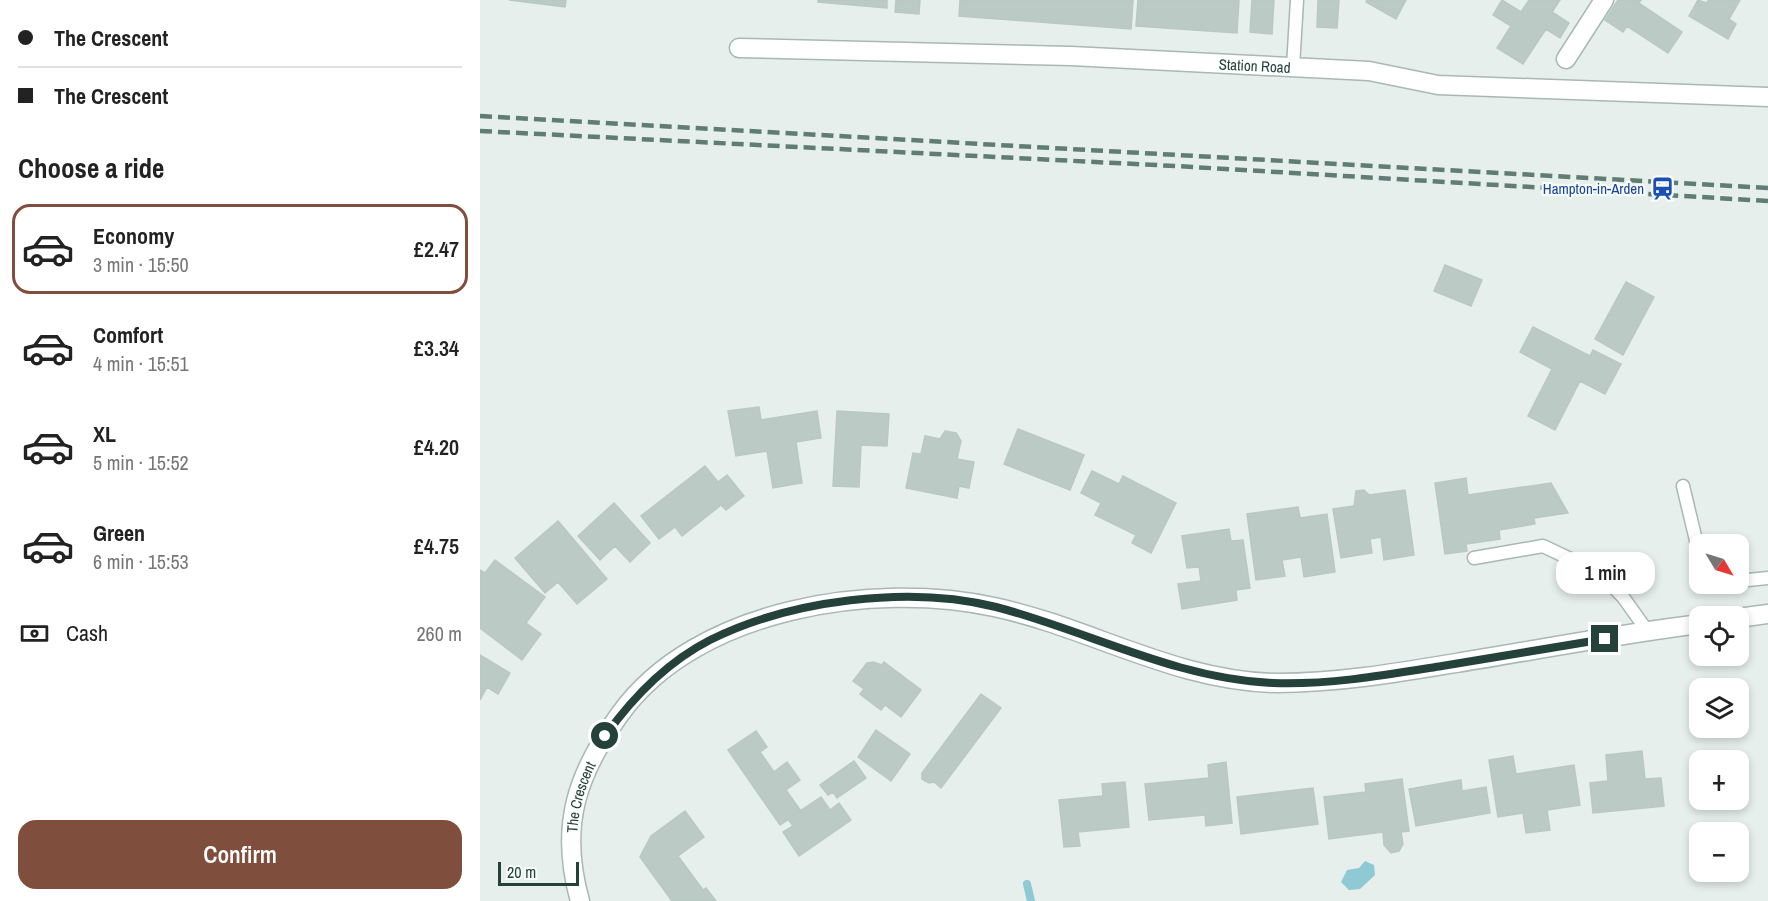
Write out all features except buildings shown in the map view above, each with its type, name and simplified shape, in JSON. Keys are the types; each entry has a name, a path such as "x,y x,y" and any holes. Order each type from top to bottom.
{"street":[{"path":"1566,59 1604,0"},
{"name":"Station Road","path":"739,48 1071,56 1369,71 1438,85 1768,97"},
{"name":"The Crescent","path":"580,901 572,874 571,845 576,792 588,763 624,709 645,687 708,641 749,623 798,609 899,598 993,606 1170,664 1244,680 1274,683 1372,677 1689,626"},
{"path":"1749,617 1768,614"}],"lane":[{"path":"1293,67 1297,0"},
{"path":"1683,486 1694,534"},
{"path":"1474,558 1543,546 1600,573 1623,597 1648,632"},
{"path":"1749,580 1768,578"}],"water":[{"path":"1365,861 1374,865 1375,875 1360,889 1349,890 1341,882 1347,870 1359,868"}],"waterway":[{"path":"1027,884 1031,901"}],"railway":[{"path":"480,116 1768,188"},
{"path":"480,131 1175,166 1768,201"}],"place":[{"name":"Hampton-in-Arden","path":"1662,188"}],"route":[{"path":"605,736 624,709 645,687 673,664 708,641 749,623 798,609 864,600 899,598 993,606 1035,618 1161,662 1199,672 1274,683 1342,681 1605,639"}]}
